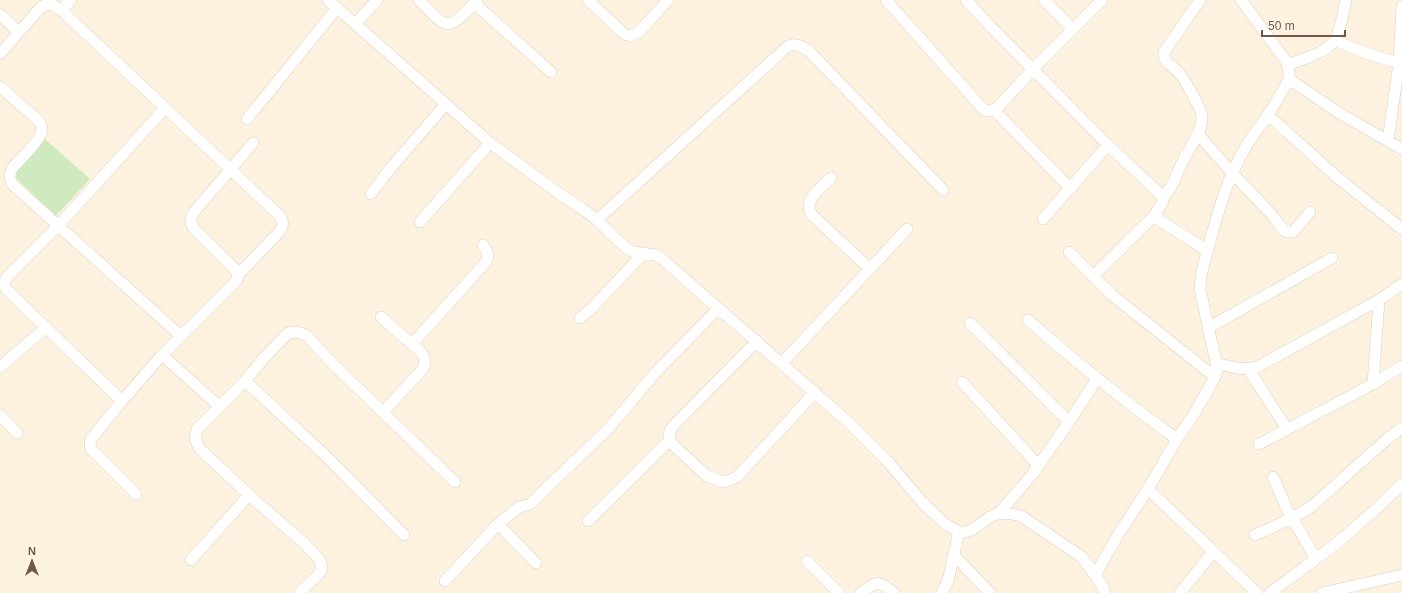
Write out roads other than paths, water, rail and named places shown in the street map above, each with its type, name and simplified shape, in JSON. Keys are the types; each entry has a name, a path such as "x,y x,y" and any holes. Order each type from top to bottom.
{"street":[{"path":"61,10 71,0"},
{"path":"328,0 490,143 597,220 626,248 634,252 655,255 661,258 848,422 889,463 940,521 959,532 969,531 990,517 999,513 1039,466 1097,379"},
{"path":"355,24 377,0"},
{"path":"419,0 441,22 447,25 458,19 476,1 551,72"},
{"path":"588,0 624,34 630,36 640,31 668,0"},
{"path":"886,0 984,110 989,111 994,110 999,106 1033,69 1102,0"},
{"path":"966,0 1108,145 1163,198"},
{"path":"1044,0 1073,29"},
{"path":"1093,276 1156,214 1163,202 1163,198 1172,186 1182,162 1198,134 1202,122 1200,109 1179,73 1166,61 1164,52 1200,0"},
{"path":"1095,575 1177,439 1194,414 1217,371 1200,289 1202,267 1208,251 1220,204 1232,173 1248,144 1268,115 1289,79 1289,70 1287,65 1241,0"},
{"path":"1287,65 1313,55 1326,48 1335,40 1346,0"},
{"path":"0,54 41,7 46,4 55,6 279,215 283,222 282,226 274,237 238,275 234,285 162,355 91,439 91,449 136,494"},
{"path":"1388,141 1399,63 1402,6"},
{"path":"247,119 337,8"},
{"path":"0,14 18,32"},
{"path":"1335,40 1361,51 1399,63"},
{"path":"597,220 788,46 794,44 809,51 943,190"},
{"path":"1289,79 1339,113 1402,149"},
{"path":"0,87 39,122 42,127 42,132 39,138 10,172 12,184 181,336"},
{"path":"371,194 389,170 446,105"},
{"path":"122,401 7,290 4,281 58,226 165,108"},
{"path":"994,110 1071,189"},
{"path":"1268,115 1338,178 1402,229"},
{"path":"1198,134 1232,173 1274,216 1283,230 1286,232 1293,232 1310,212"},
{"path":"238,275 235,269 195,230 190,221 194,212 253,143"},
{"path":"420,222 490,143"},
{"path":"1044,219 1108,145"},
{"path":"831,178 809,202 808,210 869,268"},
{"path":"1156,214 1159,220 1163,223 1208,251"},
{"path":"782,363 907,229"},
{"path":"412,344 486,262 489,257 488,252 483,245"},
{"path":"1069,252 1112,295 1214,377"},
{"path":"580,318 591,309 643,254"},
{"path":"1208,328 1332,258"},
{"path":"1216,363 1242,370 1248,370 1262,364 1379,300 1402,284"},
{"path":"1373,384 1379,300"},
{"path":"445,580 498,524 519,507 530,504 608,429 657,371 718,309"},
{"path":"381,317 424,356 424,367 384,411"},
{"path":"1028,320 1132,407 1177,439"},
{"path":"970,323 1069,422"},
{"path":"0,368 45,328"},
{"path":"299,593 319,574 322,569 320,560 304,543 249,495 199,448 196,443 195,434 197,429 245,381 288,332 297,332 306,335 334,366 384,411 455,482"},
{"path":"757,341 670,430 670,440 672,444 707,476 723,482 738,476 815,392"},
{"path":"162,355 220,406"},
{"path":"1260,444 1373,384 1402,366"},
{"path":"1248,370 1287,429"},
{"path":"245,381 326,456 404,535"},
{"path":"962,382 1039,466"},
{"path":"0,414 17,433"},
{"path":"1255,536 1292,518 1319,501 1387,439 1402,428"},
{"path":"588,521 670,440"},
{"path":"1273,477 1292,518 1316,559"},
{"path":"1270,593 1336,544 1359,525 1402,484"},
{"path":"1148,489 1257,593"},
{"path":"191,560 249,495"},
{"path":"999,513 1012,514 1024,518 1082,556 1102,585 1105,593"},
{"path":"498,524 536,563"},
{"path":"942,593 948,581 959,532"},
{"path":"1180,593 1213,552"},
{"path":"954,555 990,593"},
{"path":"807,561 839,593"},
{"path":"1322,593 1402,575"},
{"path":"861,593 873,584 884,584 894,593"}]}
